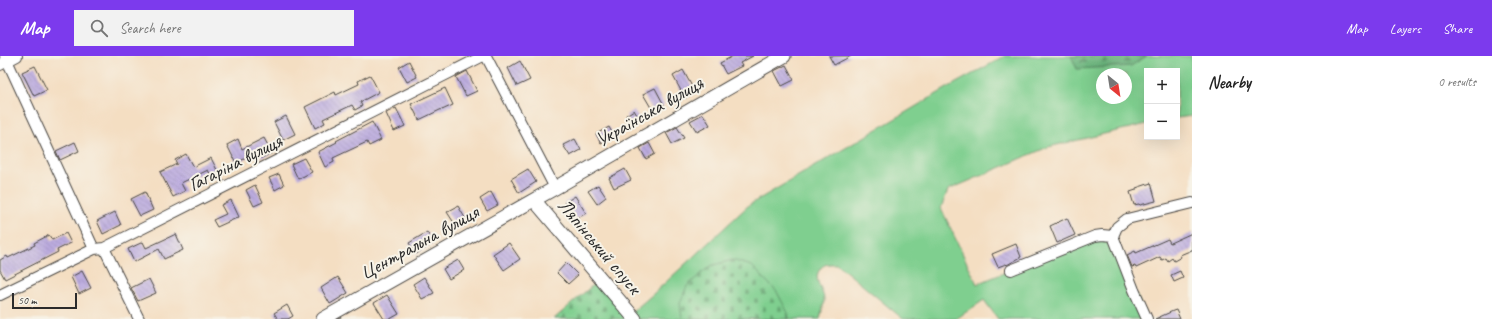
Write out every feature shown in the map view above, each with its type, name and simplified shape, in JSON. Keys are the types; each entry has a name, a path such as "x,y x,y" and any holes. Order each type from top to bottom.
{"street":[{"path":"17,56 4,61 94,249"},
{"path":"484,56 556,188"},
{"name":"Гагаріна вулиця","path":"0,295 94,249 104,248 484,56"},
{"name":"Українська вулиця","path":"534,200 784,56"},
{"name":"Центральна вулиця","path":"323,319 534,200"},
{"name":"Ляпінський спуск","path":"534,200 635,319"},
{"path":"1147,319 1113,236 1117,227 1127,219 1192,203"},
{"path":"1011,270 1095,236 1113,236"},
{"path":"104,248 139,319"}],"green space":[{"path":"1005,56 1192,56 1192,116 1180,118 1180,68 1144,68 1144,125 1048,147 948,190 941,208 977,284 1103,232 1134,290 1147,319 998,319 984,300 956,319 903,319 837,264 827,264 820,269 817,277 824,296 824,305 820,319 635,319 631,313 749,205 947,88"},
{"path":"1071,56 1147,56 1131,66 1077,69"},
{"path":"732,260 752,266 777,292 788,313 789,319 682,319 680,303 687,286 710,266"},
{"path":"601,278 635,319 554,319"}],"building":[{"path":"733,56 753,56 740,63 742,66 726,74 720,63"},
{"path":"829,56 851,56 834,65"},
{"path":"409,61 417,77 407,82 399,67"},
{"path":"520,61 530,80 517,86 508,68"},
{"path":"786,65 794,80 782,86 774,71"},
{"path":"35,66 47,90 34,96 22,72"},
{"path":"683,70 695,92 685,98 673,76"},
{"path":"467,71 477,91 466,96 456,77"},
{"path":"370,75 379,92 360,102 362,106 355,110 352,105 323,119 325,123 315,128 305,107 335,92 336,95 359,84 358,81"},
{"path":"445,88 453,105 419,120 411,104"},
{"path":"655,88 664,105 653,111 643,94"},
{"path":"396,108 405,126 394,131 386,113"},
{"path":"634,110 640,120 631,125 626,115"},
{"path":"703,114 710,125 697,132 690,121"},
{"path":"286,116 295,134 283,140 274,122"},
{"path":"372,122 381,140 369,146 367,142 333,158 334,162 325,167 318,152"},
{"path":"609,127 614,136 601,143 596,134"},
{"path":"677,127 684,138 672,144 666,133"},
{"path":"264,138 272,153 261,158 258,152 236,163 227,145 238,139 242,149"},
{"path":"575,139 581,150 570,156 563,145"},
{"path":"75,142 79,151 60,160 56,151"},
{"path":"649,143 655,154 646,159 640,148"},
{"path":"186,154 193,167 211,158 220,176 213,179 208,170 181,183 185,191 173,197 160,172 177,164 175,160"},
{"path":"304,158 312,172 298,179 291,164"},
{"path":"528,169 536,182 519,193 511,179"},
{"path":"625,169 631,180 614,188 609,178"},
{"path":"279,174 284,185 275,190 269,178"},
{"path":"1151,183 1156,201 1134,205 1130,192 1136,190 1136,188"},
{"path":"255,185 263,202 254,206 246,190"},
{"path":"598,185 606,197 597,204 588,191"},
{"path":"145,192 153,210 140,216 131,199"},
{"path":"491,192 498,205 487,211 480,199"},
{"path":"575,196 586,213 575,220 564,203"},
{"path":"231,200 239,217 217,227 213,220 226,214 221,205"},
{"path":"458,206 468,223 458,229 447,212"},
{"path":"115,212 121,225 103,234 97,221"},
{"path":"1067,218 1075,235 1057,243 1050,226"},
{"path":"427,232 433,243 416,254 409,243"},
{"path":"66,233 71,243 57,250 58,252 5,279 0,270 0,260 7,256 8,258 35,245 34,243 49,235 52,240"},
{"path":"1192,233 1192,250 1180,255 1181,257 1174,261 1172,258 1168,261 1166,258 1162,260 1160,257 1136,268 1135,266 1132,267 1127,255 1135,251 1136,253 1168,239 1170,243"},
{"path":"176,234 183,250 164,259 159,249 134,262 128,249 143,242 146,248"},
{"path":"509,243 520,259 504,270 493,254"},
{"path":"1016,244 1021,257 1007,265 998,267 992,254"},
{"path":"458,260 464,270 449,279 443,269"},
{"path":"566,263 578,275 568,284 557,273"},
{"path":"82,271 91,288 79,294 71,277"},
{"path":"1180,271 1183,278 1174,282 1171,275"},
{"path":"338,277 348,293 330,304 321,288"},
{"path":"424,277 434,293 422,299 413,284"},
{"path":"149,279 156,293 138,301 131,288"},
{"path":"387,295 399,314 390,319 384,319 374,303"},
{"path":"287,305 293,316 288,319 278,319 274,313"},
{"path":"1176,310 1180,319 1155,319 1173,311"}]}
